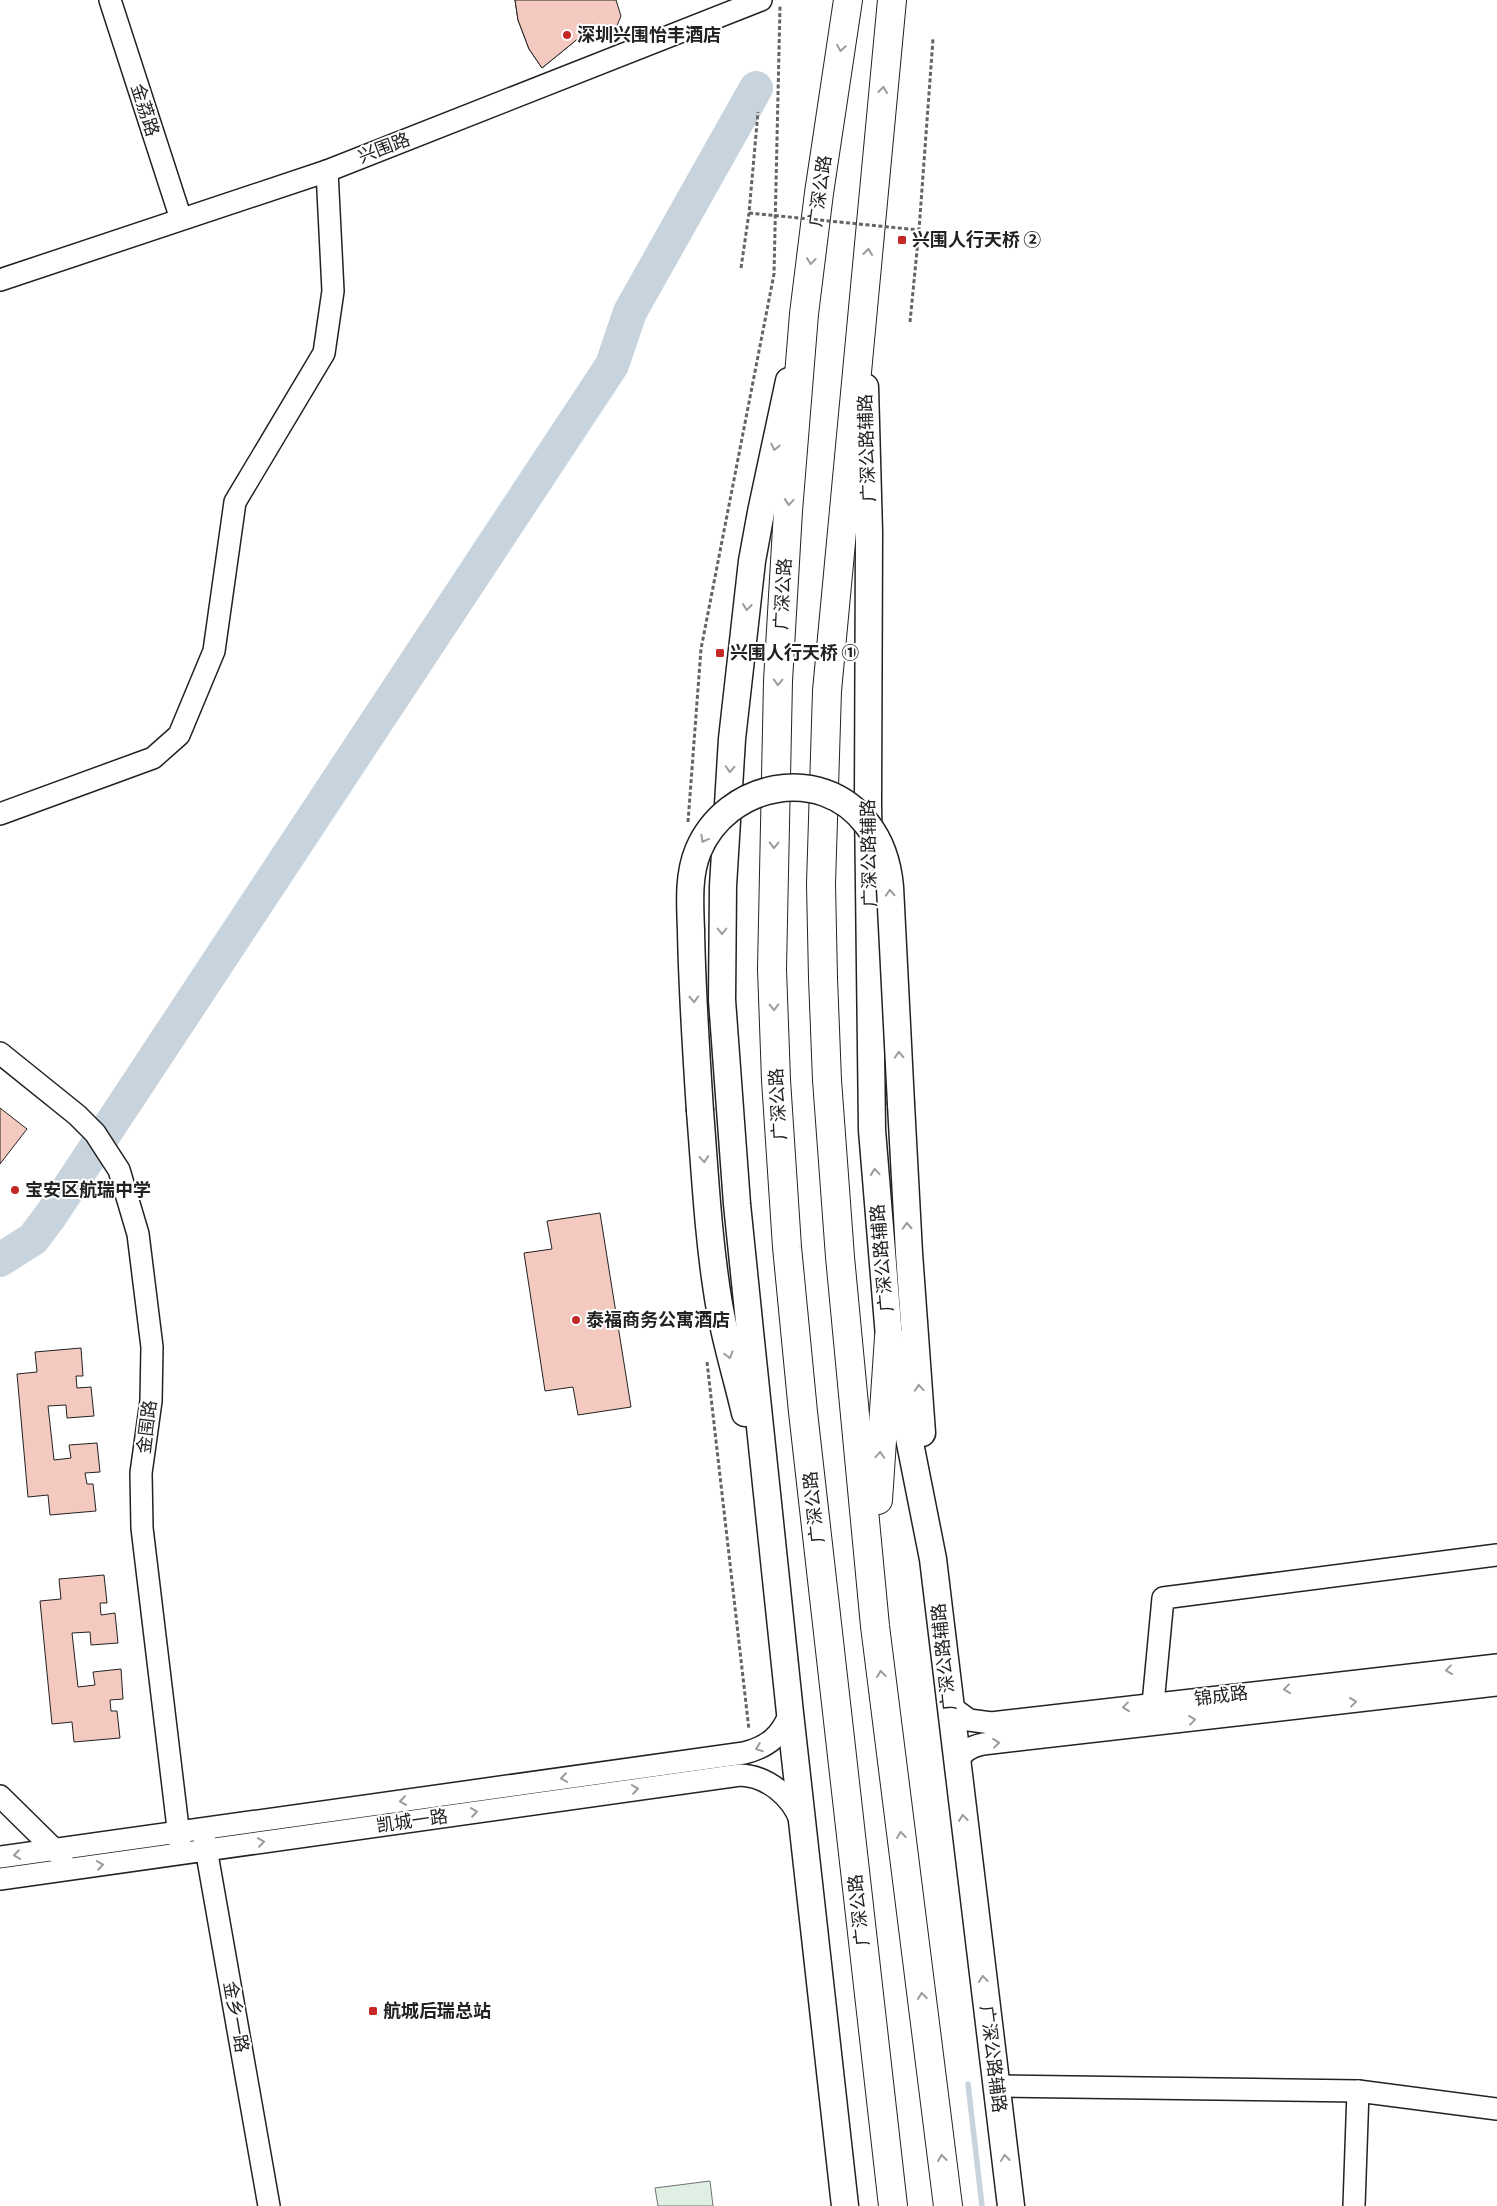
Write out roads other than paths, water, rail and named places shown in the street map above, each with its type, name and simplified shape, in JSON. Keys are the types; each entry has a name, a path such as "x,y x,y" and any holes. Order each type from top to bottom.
{"highway":[{"name":"广深公路","path":"848,0 819,193 804,314 788,511 778,681 772,969 776,1080 787,1247 803,1412 893,2206"},
{"path":"892,0 827,691 821,884 827,1080 840,1257 875,1626 948,2206"},
{"path":"875,1626 879,1465 889,1337"}],"main road":[{"name":"广深公路辅路","path":"863,300 869,532 868,802 872,1130 889,1337 933,1559 956,1765 1011,2206"},
{"path":"804,314 752,562 732,739 723,886 722,1000 735,1184 768,1508 845,2206"},
{"path":"768,1508 742,1397 728,1350 718,1298 700,1111 690,915 692,869 704,837 726,811 756,793 790,788 824,794 840,801 854,811 872,830 884,853 890,887 912,1310 933,1559"}],"street":[{"name":"金荔路","path":"110,0 181,220"},
{"name":"兴围路","path":"0,280 326,171 762,0"},
{"path":"0,814 153,758 179,735 214,651 235,502 324,353 333,291 326,171"},
{"name":"金围路","path":"0,1053 77,1115 95,1132 119,1170 133,1214 141,1251 152,1348 151,1401 141,1473 142,1528 181,1853"},
{"path":"1153,1704 1163,1598 1497,1555"},
{"name":"锦成路","path":"950,1706 969,1720 991,1723 1497,1665"},
{"name":"锦成路","path":"956,1765 963,1753 968,1749 983,1744 1497,1685"},
{"name":"凯城一路","path":"0,1857 744,1753 758,1750 770,1744 785,1726 790,1713"},
{"name":"凯城一路","path":"0,1879 740,1775 753,1775 775,1788 792,1805 802,1824"},
{"path":"0,1796 74,1868"},
{"name":"金乡一路","path":"203,1829 269,2206"},
{"path":"996,2086 1358,2091 1497,2109"},
{"path":"1354,2206 1358,2091"}],"waterway":[{"path":"0,1260 33,1239 51,1215 612,365 630,312 756,88"},
{"path":"968,2084 982,2206"}],"place":[{"name":"深圳兴围怡丰酒店","path":"567,35"},
{"name":"兴围人行天桥 ②","path":"902,240"},
{"name":"兴围人行天桥 ①","path":"720,653"},
{"name":"宝安区航瑞中学","path":"15,1190"},
{"name":"泰福商务公寓酒店","path":"576,1320"},
{"name":"航城后瑞总站","path":"373,2011"}]}
